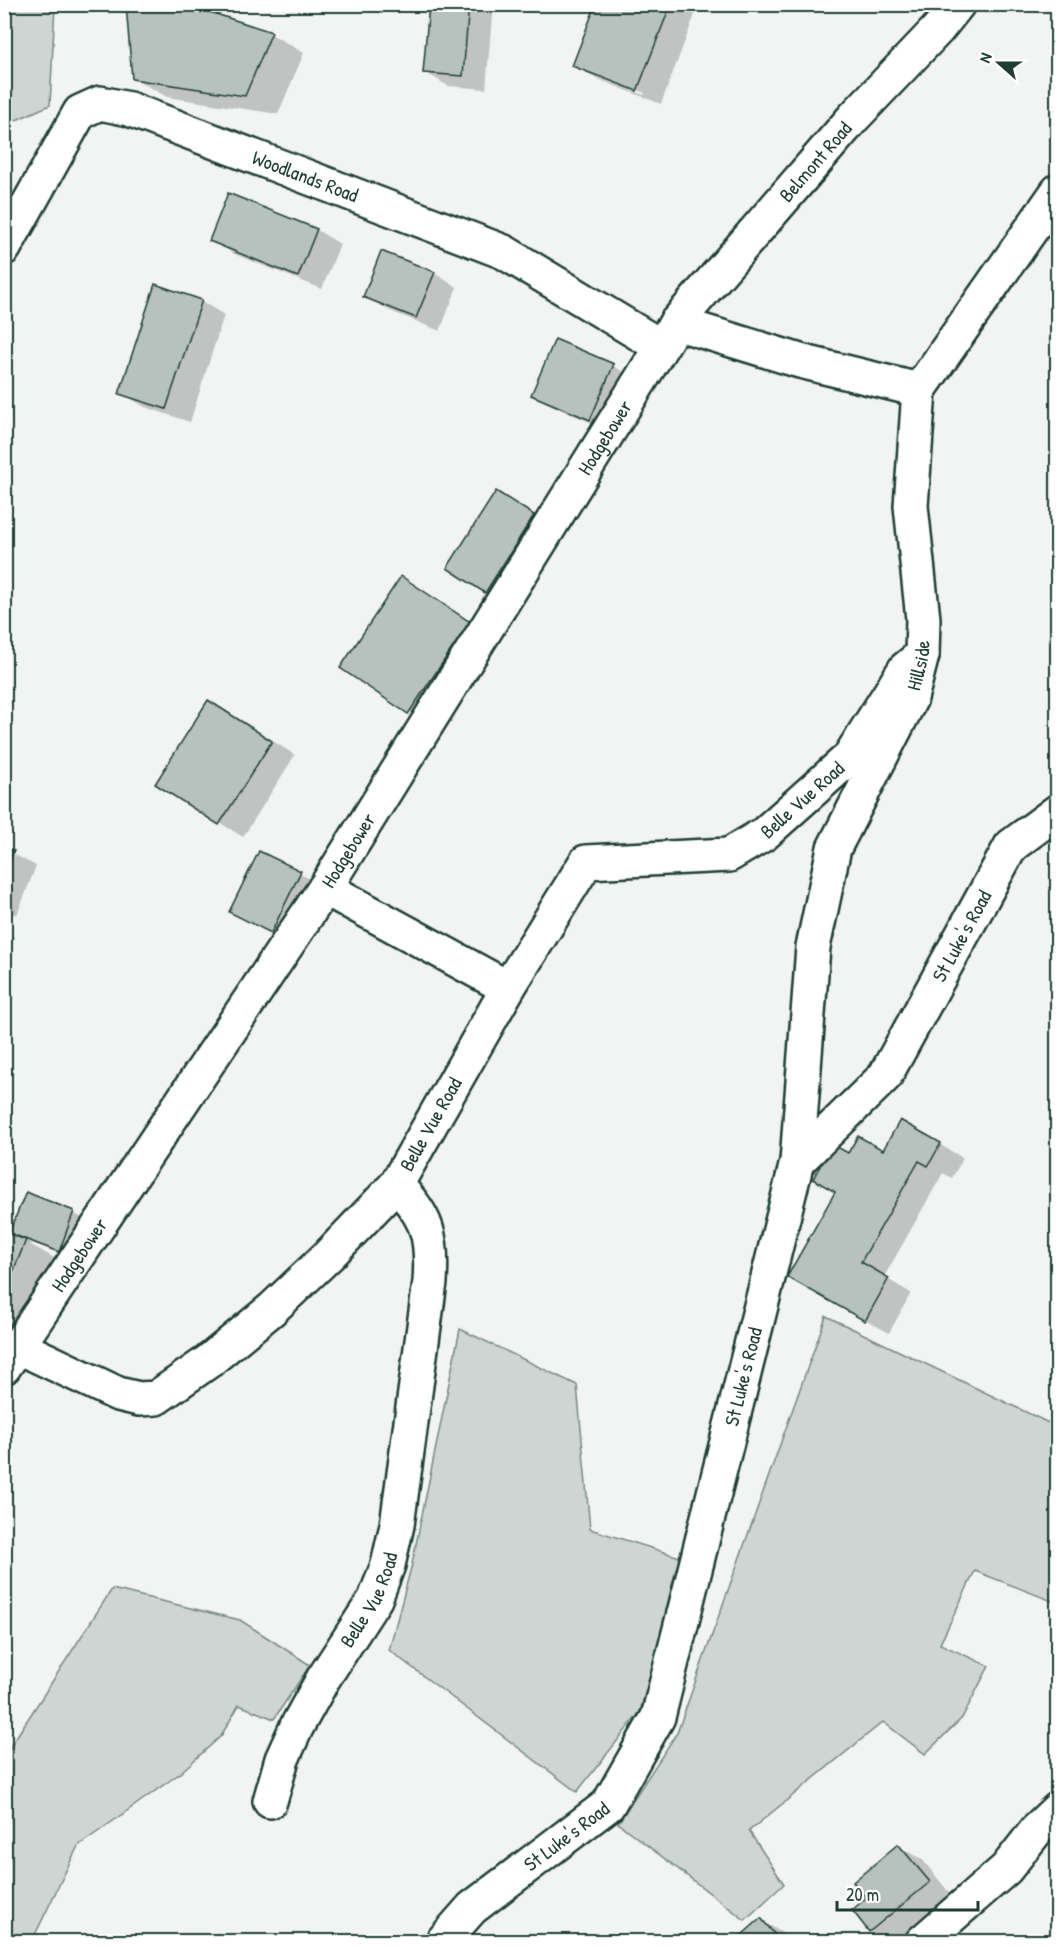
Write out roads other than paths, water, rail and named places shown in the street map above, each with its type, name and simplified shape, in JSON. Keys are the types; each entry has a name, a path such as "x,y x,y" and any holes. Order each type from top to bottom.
{"street":[{"name":"Belmont Road","path":"668,335 854,117 938,30 958,4"},
{"name":"Woodlands Road","path":"4,248 80,112 100,103 129,110 504,252 668,335 800,361 919,390"},
{"path":"919,390 1058,191"},
{"name":"Hodgebower","path":"12,1357 325,888 668,335"},
{"name":"Hillside","path":"797,1162 813,947 834,848 911,698 922,655 922,619 911,506 919,390"},
{"name":"Belle Vue Road","path":"270,1801 282,1759 297,1726 323,1679 375,1599 388,1565 397,1525 430,1282 432,1251 427,1229 418,1211 396,1185 508,988 586,862 729,855 755,840 849,758 905,669 922,655"},
{"name":"St Luke's Road","path":"442,1941 472,1908 608,1805 658,1717 797,1162 885,1076 1011,846 1058,811"},
{"path":"325,888 508,988"},
{"path":"12,1357 118,1394 140,1399 156,1398 209,1361 272,1309 329,1255 396,1185"},
{"path":"922,1941 1006,1869 1039,1827 1058,1809"}]}
